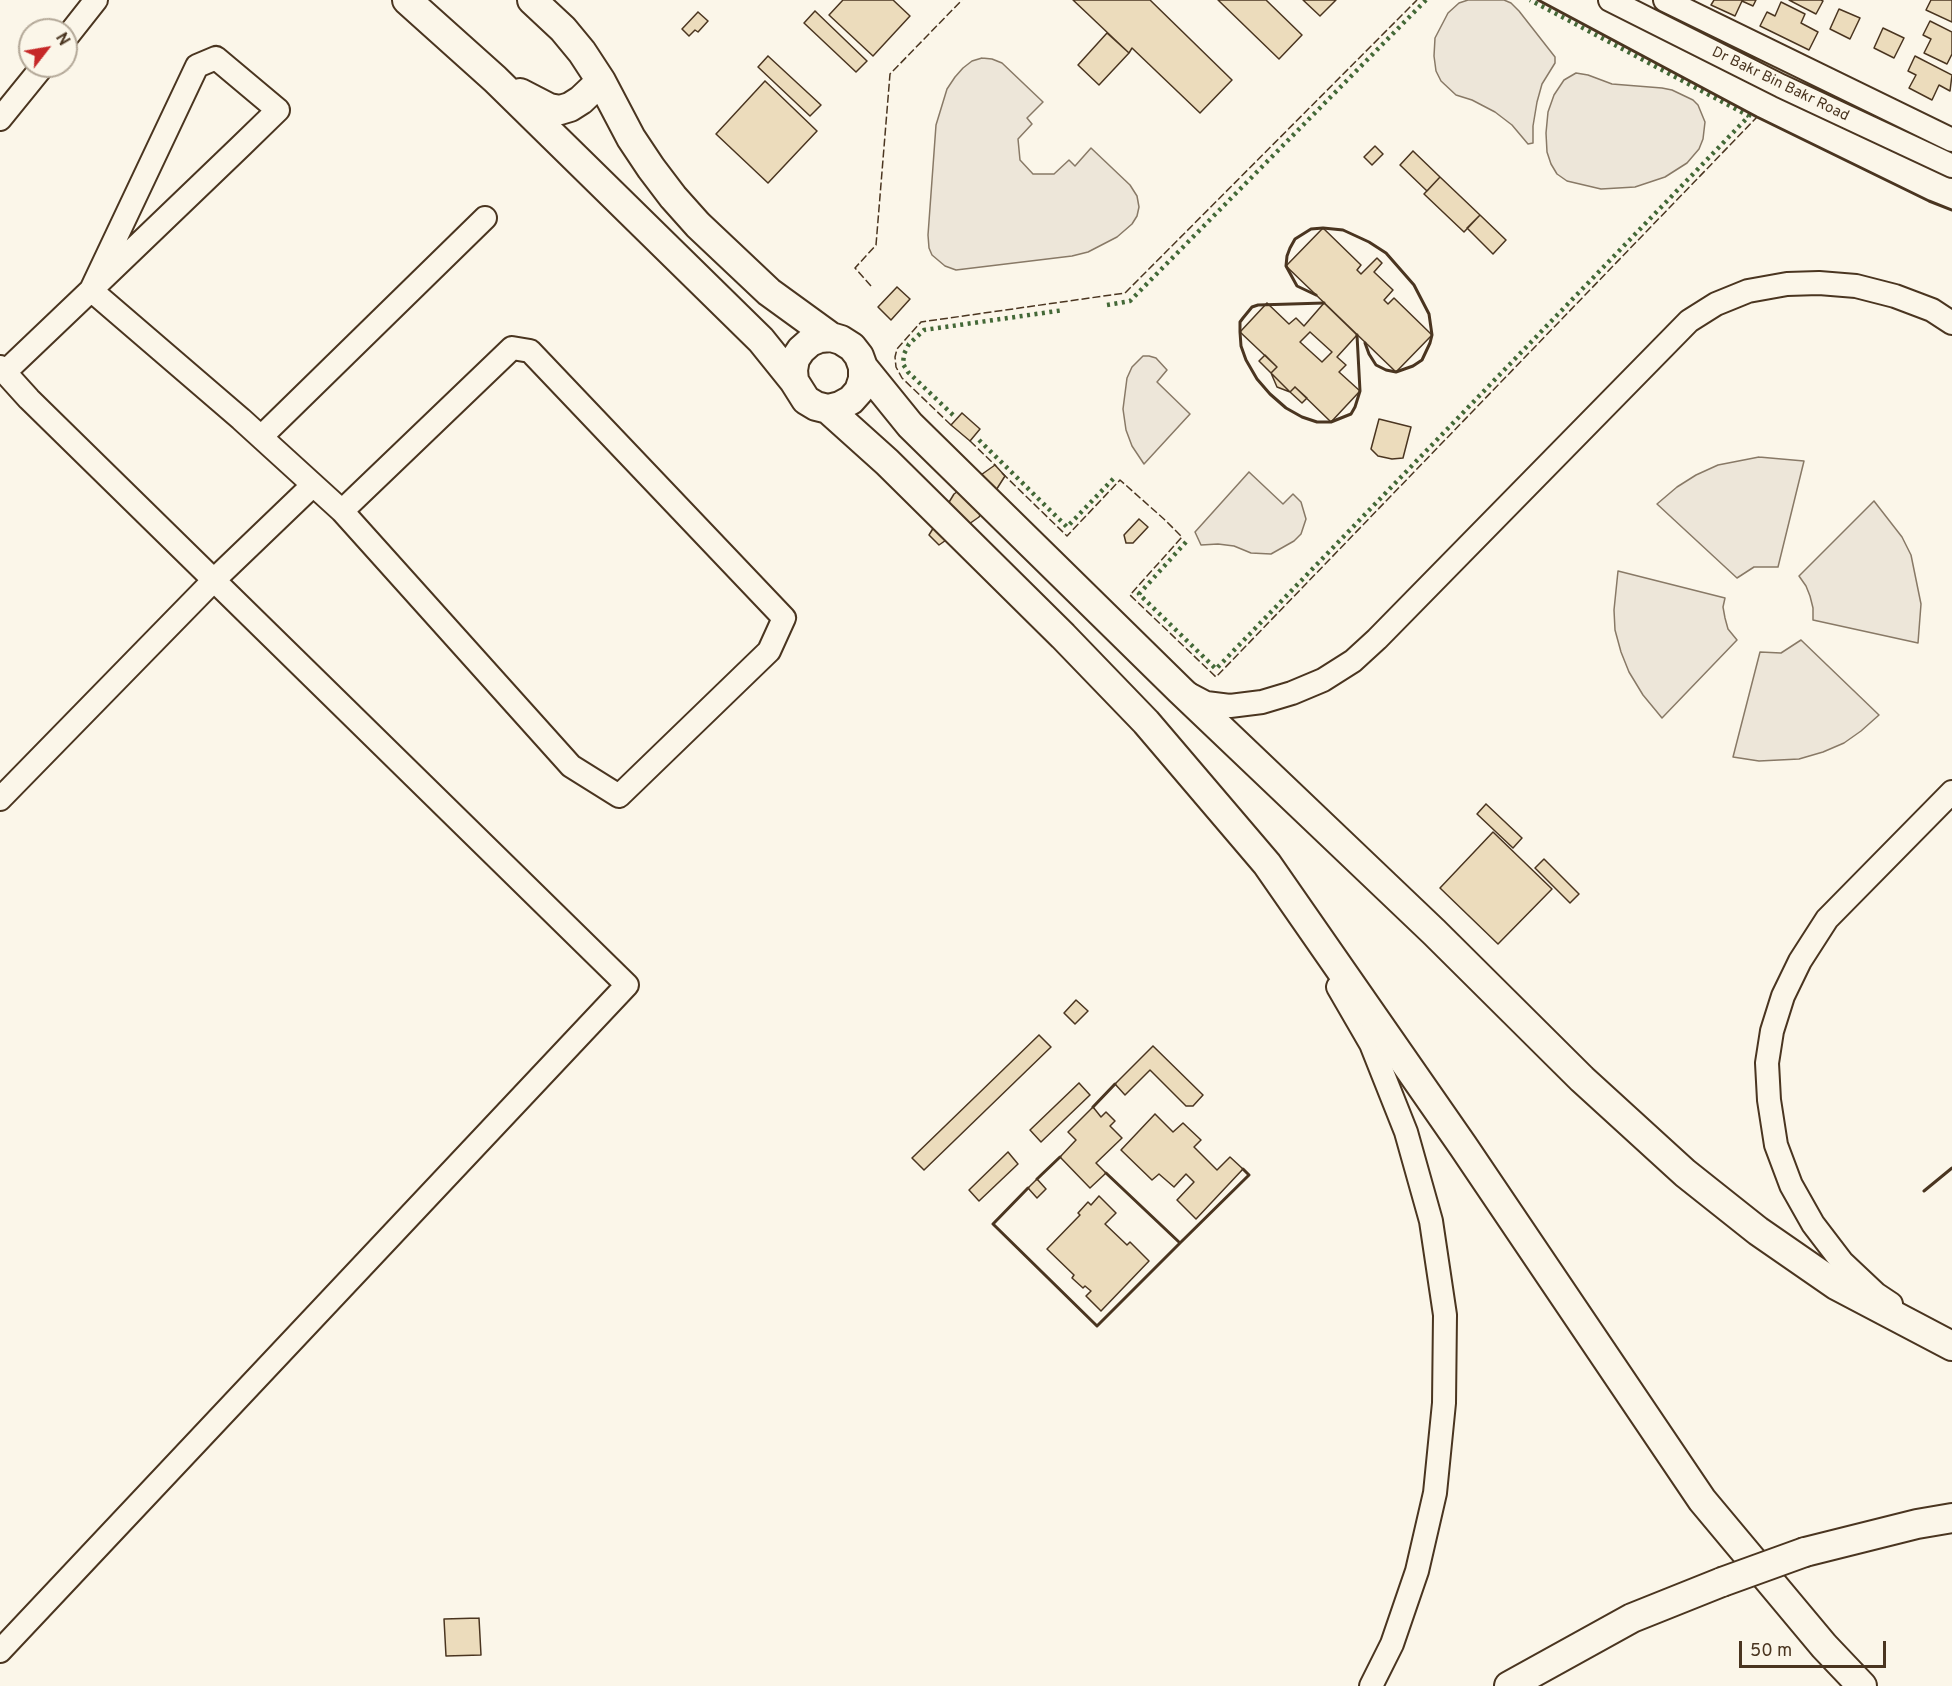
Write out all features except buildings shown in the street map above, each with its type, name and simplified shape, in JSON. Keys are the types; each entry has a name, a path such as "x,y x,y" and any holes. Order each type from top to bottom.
{"main road":[{"path":"532,0 563,29 601,81 651,168 698,225 769,292 831,337 852,347 863,367 910,426 1180,690 1434,932 1582,1079 1685,1173 1758,1231 1836,1285 1952,1346"},
{"path":"415,5 495,79 761,340 794,381 806,400 828,409 887,462 1146,722 1267,864 1702,1500 1824,1647 1862,1686"},
{"path":"495,79 549,108 560,110 581,100 601,81"},
{"path":"794,381 795,359 801,350 810,342 831,337"},
{"path":"828,409 851,400 859,391 863,367"},
{"path":"1509,1686 1632,1618 1722,1582 1804,1552 1917,1524 1952,1518"}],"street":[{"path":"78,23 96,0"},
{"name":"Dr Bakr Bin Bakr Road","path":"1610,0 1781,86 1952,166"},
{"path":"1665,0 1952,140"},
{"path":"0,1651 627,985 2,370 91,290 278,110 216,58 197,66 91,290"},
{"path":"0,119 33,78"},
{"path":"261,437 485,218"},
{"path":"1180,690 1206,703 1230,706 1262,702 1323,680 1353,661 1689,321 1716,304 1748,291 1787,284 1819,283 1856,286 1895,296 1932,310 1952,323"},
{"path":"91,290 261,437 342,511 571,766 619,796 769,651 784,618 530,351 512,348 342,511"},
{"path":"0,799 214,580 313,485"},
{"path":"1952,792 1827,920 1800,961 1783,996 1772,1031 1767,1063 1769,1100 1776,1145 1791,1185 1813,1224 1842,1262 1876,1294 1952,1346"},
{"path":"1267,864 1371,1044 1402,1121 1431,1221 1445,1315 1444,1403 1435,1493 1417,1571 1392,1644 1371,1686"}],"shaded area":[{"path":"1468,0 1504,0 1511,3 1555,57 1555,63 1542,84 1537,102 1533,143 1528,144 1512,125 1495,112 1472,100 1456,95 1441,81 1436,71 1435,38 1448,13 1459,3"},
{"path":"982,58 1002,63 1043,102 1027,118 1032,124 1018,139 1020,160 1033,174 1054,174 1069,160 1075,166 1091,148 1130,185 1137,196 1139,207 1137,216 1132,224 1117,237 1088,252 1072,256 956,270 945,266 932,255 928,235 936,125 947,89 955,77 972,61"},
{"path":"1576,73 1612,84 1672,90 1693,100 1698,105 1705,122 1699,149 1687,163 1665,177 1635,187 1601,189 1567,181 1557,174 1551,164 1547,152 1546,133 1548,112 1554,95 1564,80"},
{"path":"1143,356 1156,358 1167,370 1157,382 1190,414 1144,464 1132,446 1126,430 1123,409 1127,378 1132,367"},
{"path":"1759,457 1804,461 1778,567 1754,567 1737,578 1657,504 1696,475 1718,465"},
{"path":"1249,472 1283,504 1293,494 1301,502 1306,519 1301,534 1294,541 1271,554 1251,553 1234,546 1201,545 1195,532"},
{"path":"1874,501 1902,537 1911,555 1921,604 1918,643 1813,620 1810,596 1799,576"},
{"path":"1618,571 1725,598 1723,607 1728,629 1737,640 1662,718 1643,695 1629,672 1621,652 1615,630 1614,610"},
{"path":"1801,640 1879,715 1844,743 1799,759 1759,761 1733,757 1760,652 1781,653"}],"hedge":[{"path":"1107,305 1130,301 1426,0"},
{"path":"1186,542 1139,594 1216,669 1749,116 1530,0"},
{"path":"953,415 908,372 903,364 904,354 909,344 924,330 1064,310"},
{"path":"979,440 1067,527 1115,477"}],"fence":[{"path":"871,286 855,268 876,245 890,74 962,0"},
{"path":"951,425 902,378 896,367 897,349 921,322 1125,293 1417,0"},
{"path":"1002,473 1067,536 1120,480 1165,520 1182,537 1130,595 1216,677 1757,117"},
{"path":"970,441 996,466"}],"wall":[{"path":"1538,0 1757,117 1952,210"},
{"path":"1316,295 1297,286 1286,266 1287,256 1295,239 1311,229 1343,230 1386,253 1414,285 1429,314 1432,335 1422,360 1396,372 1376,365 1365,343"},
{"path":"1324,303 1258,305 1252,307 1240,322 1241,346 1246,360 1257,379 1270,394 1286,408 1317,422 1331,422 1351,414 1360,391 1357,335"},
{"path":"1093,1107 1115,1084"},
{"path":"1037,1179 1060,1157"},
{"path":"1924,1191 1952,1168"},
{"path":"1180,1243 1249,1175 1243,1169"},
{"path":"1028,1188 993,1224 1097,1326 1180,1243 1106,1173"}]}
